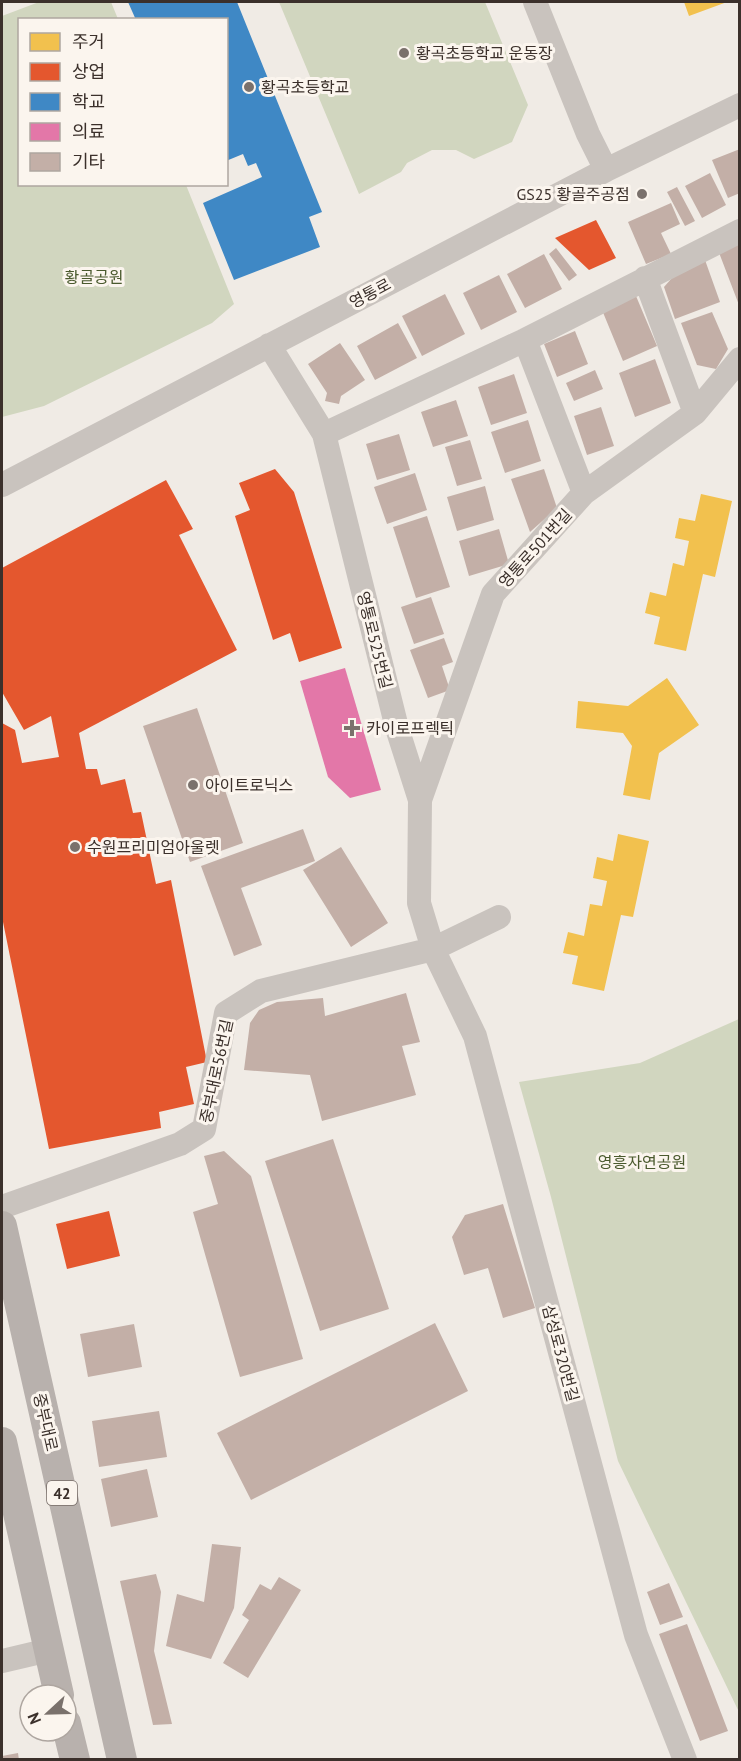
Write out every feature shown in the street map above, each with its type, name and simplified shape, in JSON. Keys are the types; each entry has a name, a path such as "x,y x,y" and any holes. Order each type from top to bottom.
{"main road":[{"name":"중부대로","path":"2,1226 12,1317 122,1760"},
{"path":"2,1442 56,1683"},
{"path":"71,1743 75,1760"}],"street":[{"path":"535,2 588,134 606,170"},
{"name":"영통로","path":"2,485 606,170 740,105"},
{"path":"324,434 525,340 740,231"},
{"path":"645,278 695,413"},
{"path":"525,340 584,493"},
{"name":"영통로525번길","path":"269,345 324,434 397,728 420,800 419,903 433,949"},
{"name":"영통로501번길","path":"420,800 493,594 584,493 695,413 740,359"},
{"name":"중부대로56번길","path":"2,1207 180,1144 204,1129 226,1013 261,991 433,949 499,917"},
{"name":"삼성로320번길","path":"433,949 475,1036 636,1635 685,1760"},
{"path":"2,1661 49,1650"}],"green space":[{"name":"황골공원","path":"39,2 111,2 118,18 18,18 18,186 186,186 234,304 212,323 44,406 2,417 2,16"},
{"name":"황곡초등학교 운동장","path":"279,2 485,2 528,105 512,142 474,159 456,150 432,150 407,163 401,172 359,194"},
{"name":"영흥자연공원","path":"739,1019 739,1712 618,1461 551,1197 519,1082 640,1063"}],"building: 주거":[{"path":"684,2 727,2 689,16"},
{"path":"701,494 732,501 715,577 703,574 686,651 654,644 660,617 645,613 650,592 666,596 673,563 684,566 689,541 675,538 679,518 695,521"},
{"path":"667,678 699,725 659,753 650,800 623,795 632,746 623,733 576,728 578,701 628,706"},
{"path":"618,834 649,841 633,917 621,915 604,991 572,984 578,956 563,953 568,932 584,936 590,904 602,906 607,881 593,878 597,857 613,861"}],"building: 상업":[{"path":"596,220 616,258 589,270 555,238"},
{"path":"275,469 294,492 342,648 299,662 290,633 273,640 235,516 250,510 239,483"},
{"name":"수원프리미엄아울렛","path":"166,480 193,529 179,535 237,650 79,733 86,769 97,769 101,785 125,779 133,813 141,812 156,884 171,880 207,1062 186,1067 194,1104 159,1112 161,1128 49,1149 2,917 2,723 15,730 22,763 59,757 51,716 24,730 2,692 2,568"},
{"path":"109,1211 120,1256 67,1269 56,1224"}],"building: 학교":[{"name":"황곡초등학교","path":"128,2 237,2 322,212 309,217 320,247 234,280 203,203 262,177 256,163 248,166 243,154 228,160 228,18 135,18"}],"building: 의료":[{"path":"345,668 381,790 350,798 328,777 300,681"}],"building: 기타":[{"path":"740,149 740,193 728,198 712,160"},
{"path":"710,173 726,205 702,218 685,186"},
{"path":"677,187 695,221 685,226 667,192"},
{"path":"671,203 680,224 661,233 671,254 646,264 628,222"},
{"path":"740,241 740,305 739,305 718,250"},
{"path":"556,248 577,275 569,281 549,254"},
{"path":"544,254 562,289 525,308 507,274"},
{"path":"705,260 720,302 675,319 664,287 679,270"},
{"path":"499,275 517,312 481,330 463,293"},
{"path":"445,294 465,334 422,356 402,316"},
{"path":"636,296 657,346 623,361 602,310"},
{"path":"712,312 728,349 716,369 697,365 681,323"},
{"path":"398,323 417,358 375,380 357,346"},
{"path":"575,331 588,364 557,377 544,344"},
{"path":"340,343 365,380 341,396 339,404 325,401 327,393 308,364"},
{"path":"655,359 671,403 635,417 619,373"},
{"path":"595,370 603,389 574,401 566,383"},
{"path":"514,374 527,413 491,425 478,387"},
{"path":"456,400 468,436 433,447 421,412"},
{"path":"601,407 614,446 587,455 574,416"},
{"path":"528,420 541,461 505,473 491,432"},
{"path":"399,434 410,470 377,480 366,444"},
{"path":"470,440 482,479 457,486 445,447"},
{"path":"544,469 557,508 530,532 511,479"},
{"path":"415,473 427,510 387,524 374,487"},
{"path":"485,486 494,520 457,531 447,497"},
{"path":"427,516 450,587 416,598 393,527"},
{"path":"499,529 509,564 469,576 459,541"},
{"path":"431,597 444,634 414,644 401,607"},
{"path":"444,638 453,662 442,666 450,690 428,698 410,650"},
{"name":"아이트로닉스","path":"197,708 243,843 190,862 143,726"},
{"path":"303,829 315,861 241,888 262,945 234,956 201,866"},
{"path":"341,847 388,923 351,947 303,870"},
{"path":"406,993 420,1042 402,1046 416,1095 322,1121 310,1075 244,1070 250,1023 259,1010 277,1002 323,998 325,1016"},
{"path":"333,1139 389,1309 320,1331 265,1161"},
{"path":"224,1151 251,1176 303,1359 240,1377 193,1212 218,1204 204,1156"},
{"path":"503,1204 535,1308 503,1318 488,1268 464,1275 452,1237 465,1215"},
{"path":"435,1323 468,1391 251,1500 217,1433"},
{"path":"134,1324 142,1367 88,1377 80,1334"},
{"path":"159,1411 167,1457 99,1467 92,1421"},
{"path":"147,1469 158,1517 111,1527 101,1479"},
{"path":"212,1544 241,1547 234,1608 211,1659 166,1646 177,1594 204,1602"},
{"path":"156,1574 161,1592 154,1651 172,1724 153,1725 120,1581"},
{"path":"279,1577 301,1590 248,1678 223,1663 249,1620 242,1615 260,1584 271,1590"},
{"path":"669,1583 683,1617 660,1625 647,1592"},
{"path":"687,1624 728,1731 700,1741 659,1634"},
{"path":"18,1753 19,1760 2,1760 2,1756"}],"place":[{"name":"황곡초등학교 운동장","path":"404,53"},
{"name":"황곡초등학교","path":"249,87"},
{"name":"GS25 황골주공점","path":"642,194"},
{"name":"카이로프렉틱","path":"352,728"},
{"name":"아이트로닉스","path":"193,785"},
{"name":"수원프리미엄아울렛","path":"75,847"}]}
